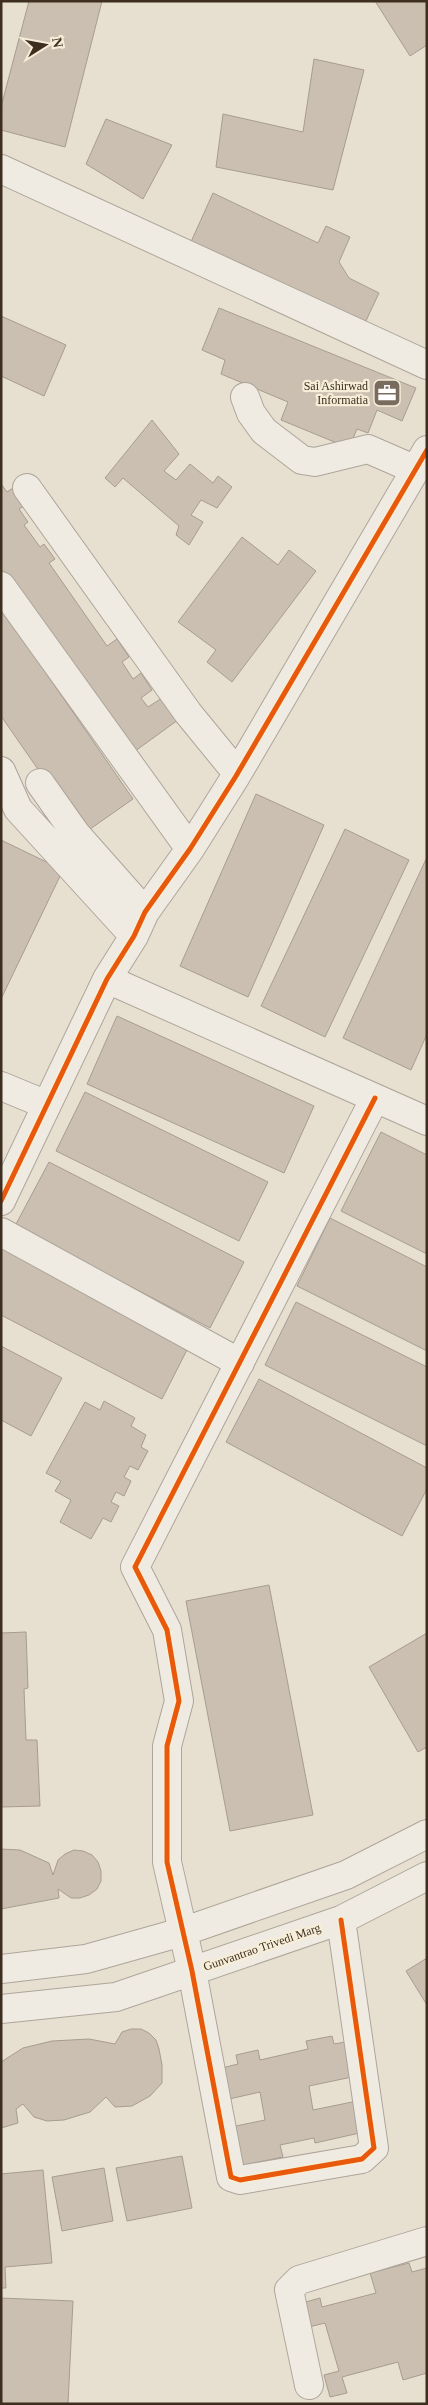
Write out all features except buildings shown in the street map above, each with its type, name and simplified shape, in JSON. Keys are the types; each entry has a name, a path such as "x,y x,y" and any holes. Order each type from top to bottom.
{"street":[{"path":"1,169 427,364"},
{"path":"1,1201 107,979 134,936 146,912 190,849 237,773 420,459 368,449 315,462 302,460 264,431 251,413 245,397"},
{"path":"27,488 188,712 237,773"},
{"path":"1,586 190,849"},
{"path":"1,771 7,799 134,936"},
{"path":"40,783 76,834 146,912"},
{"path":"107,979 427,1120"},
{"path":"1,1086 47,1105"},
{"path":"342,1920 374,2148 362,2159 240,2180 231,2177 192,1971 167,1862 167,1746 179,1701 167,1630 134,1567 375,1098"},
{"path":"1,1232 240,1363"},
{"path":"1,1969 86,1959 182,1932 346,1875 427,1834"},
{"path":"387,1854 403,1888"},
{"name":"Gunvantrao Trivedi Marg","path":"1,2008 116,1997 342,1920 427,1876"},
{"path":"309,2385 289,2290 299,2280 427,2241"}],"cycle path":[{"path":"1,1201 107,979 134,936 145,912 190,849 236,776 427,450"},
{"path":"341,1920 374,2148 362,2159 240,2180 231,2177 192,1971 167,1862 167,1746 179,1701 167,1630 135,1567 375,1098"}],"place":[{"name":"Sai Ashirwad Informatia","path":"387,393"}]}
